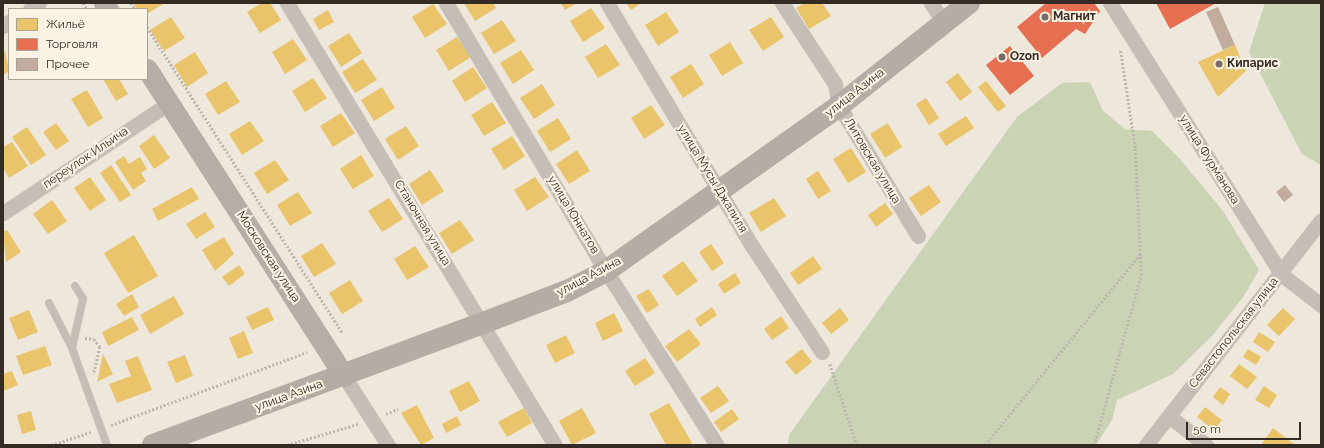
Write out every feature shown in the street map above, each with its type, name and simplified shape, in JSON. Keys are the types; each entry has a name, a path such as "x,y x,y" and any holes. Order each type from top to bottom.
{"main road":[{"name":"улица Азина","path":"153,445 344,376 484,323 567,290 606,271 720,193 839,106 969,3"}],"street":[{"name":"Станочная улица","path":"287,3 484,323 555,445"},
{"name":"улица Юннатов","path":"446,3 606,271 717,445"},
{"name":"улица Мусы Джалиля","path":"607,3 720,193 822,352"},
{"name":"Литовская улица","path":"782,3 835,84 839,106 918,236"},
{"path":"931,3 944,24"},
{"name":"улица Фурманова","path":"1110,3 1281,274 1321,305"},
{"name":"Московская улица","path":"148,71 388,445"},
{"name":"переулок Ильича","path":"3,213 169,103"},
{"name":"Севастопольская улица","path":"1146,445 1281,274 1321,220"},
{"path":"1169,416 1206,445"}],"lane":[{"path":"72,348 84,299 75,286"},
{"path":"49,304 72,348 108,445"}],"path":[{"path":"148,29 343,334"},
{"path":"1094,445 1141,275 1135,148 1119,40"},
{"path":"985,445 1140,254"},
{"path":"72,348 85,338 94,339 100,348 90,396"},
{"path":"51,445 102,429 309,351"},
{"path":"822,352 834,369 857,445"},
{"path":"287,445 372,419 398,409"}],"green space":[{"path":"1265,3 1321,3 1321,165 1302,154 1249,52"},
{"path":"1090,82 1103,111 1125,129 1152,131 1179,158 1223,211 1259,270 1244,296 1212,336 1173,374 1117,400 1112,420 1096,445 788,445 789,435 1017,117 1062,83"}],"building: Жильё":[{"path":"133,3 165,3 148,13 148,8 136,8"},
{"path":"262,3 270,3 281,20 260,33 247,12"},
{"path":"464,3 493,3 496,8 475,21"},
{"path":"561,3 577,3 565,10"},
{"path":"626,3 641,3 631,10"},
{"path":"805,3 822,3 831,16 809,29 796,8"},
{"path":"433,4 447,24 425,38 412,17"},
{"path":"591,8 605,28 583,42 570,21"},
{"path":"328,10 334,22 319,30 313,19"},
{"path":"666,12 679,32 658,46 645,25"},
{"path":"171,17 185,38 164,51 150,30"},
{"path":"771,17 784,37 763,51 749,30"},
{"path":"502,20 516,41 494,54 481,33"},
{"path":"349,33 362,53 341,67 328,46"},
{"path":"457,37 471,57 449,71 436,50"},
{"path":"293,39 307,60 285,74 272,52"},
{"path":"730,42 743,63 722,76 709,55"},
{"path":"606,44 620,65 598,78 585,57"},
{"path":"1235,45 1246,71 1218,97 1198,62"},
{"path":"521,50 534,70 513,84 500,63"},
{"path":"5,51 8,72 3,75 3,53"},
{"path":"195,52 208,73 187,87 174,65"},
{"path":"363,59 377,80 355,93 342,72"},
{"path":"691,64 704,84 683,98 670,77"},
{"path":"473,67 487,88 465,102 452,81"},
{"path":"958,73 972,92 960,101 946,82"},
{"path":"313,78 327,98 305,112 292,91"},
{"path":"104,80 120,80 128,94 116,101"},
{"path":"226,81 240,102 218,115 205,94"},
{"path":"986,81 1006,106 998,112 978,87"},
{"path":"542,84 555,105 534,119 520,98"},
{"path":"382,87 395,108 374,121 361,100"},
{"path":"87,90 103,118 88,127 71,99"},
{"path":"926,98 939,118 929,125 916,104"},
{"path":"492,102 506,123 484,136 471,115"},
{"path":"651,105 665,125 644,139 631,118"},
{"path":"341,113 355,133 333,147 320,126"},
{"path":"966,116 974,128 946,146 938,134"},
{"path":"558,118 571,139 550,152 537,131"},
{"path":"250,121 264,141 242,155 229,134"},
{"path":"56,123 69,141 56,150 43,132"},
{"path":"888,123 902,147 885,158 870,134"},
{"path":"406,126 419,146 398,160 385,139"},
{"path":"27,127 46,155 31,165 12,137"},
{"path":"154,135 170,158 154,169 139,146"},
{"path":"512,136 525,156 504,170 491,149"},
{"path":"12,142 28,166 9,178 3,168 3,147"},
{"path":"851,148 866,172 848,183 833,159"},
{"path":"577,150 590,171 569,184 556,164"},
{"path":"361,155 374,176 353,189 340,169"},
{"path":"124,156 129,164 140,157 147,169 141,173 146,181 133,190 115,162"},
{"path":"275,160 289,180 267,194 254,173"},
{"path":"111,165 131,195 120,202 100,173"},
{"path":"430,170 444,191 422,205 409,184"},
{"path":"818,171 831,191 818,199 806,179"},
{"path":"90,177 106,200 90,211 74,188"},
{"path":"535,177 549,197 527,211 514,190"},
{"path":"929,185 941,202 921,216 909,198"},
{"path":"192,187 199,199 158,221 152,209"},
{"path":"298,192 312,213 290,226 277,205"},
{"path":"389,198 403,219 382,232 368,211"},
{"path":"774,198 786,216 761,232 749,213"},
{"path":"52,200 67,221 48,234 33,214"},
{"path":"885,203 893,214 876,227 868,215"},
{"path":"205,212 215,227 196,239 186,224"},
{"path":"460,220 474,240 452,254 439,233"},
{"path":"7,230 21,252 6,262 3,232"},
{"path":"134,235 158,276 128,293 104,253"},
{"path":"224,237 234,254 215,271 202,250"},
{"path":"322,243 336,264 314,277 301,256"},
{"path":"711,244 724,263 712,271 699,252"},
{"path":"415,246 429,267 407,280 394,259"},
{"path":"813,256 822,269 798,285 790,273"},
{"path":"683,261 698,281 677,296 662,276"},
{"path":"239,265 245,274 229,286 222,277"},
{"path":"735,273 741,283 724,294 718,284"},
{"path":"350,280 363,301 342,314 329,293"},
{"path":"649,289 659,305 647,313 636,296"},
{"path":"132,294 139,307 124,316 116,304"},
{"path":"174,296 184,314 150,334 140,315"},
{"path":"268,307 274,320 252,330 246,317"},
{"path":"712,307 717,315 700,327 695,319"},
{"path":"840,308 849,320 831,334 822,323"},
{"path":"1283,308 1295,319 1279,336 1267,325"},
{"path":"29,310 38,332 18,340 9,318"},
{"path":"614,313 623,331 603,341 595,323"},
{"path":"781,316 789,328 772,340 764,329"},
{"path":"132,317 139,330 108,346 102,332"},
{"path":"689,329 701,344 677,362 665,346"},
{"path":"244,331 253,353 238,359 229,338"},
{"path":"1259,332 1275,342 1268,352 1253,342"},
{"path":"566,335 575,353 555,363 546,345"},
{"path":"45,346 52,365 23,375 16,356"},
{"path":"802,349 812,362 796,375 785,362"},
{"path":"1248,349 1261,357 1256,365 1243,357"},
{"path":"103,354 113,374 97,382"},
{"path":"185,355 193,376 176,383 167,362"},
{"path":"138,356 152,390 117,403 109,384 131,376 125,361"},
{"path":"645,358 655,373 635,386 625,371"},
{"path":"1239,364 1257,377 1247,389 1230,376"},
{"path":"12,371 18,385 3,391 3,374"},
{"path":"469,381 480,401 460,412 449,391"},
{"path":"718,386 729,401 711,413 700,398"},
{"path":"1264,386 1277,395 1269,408 1255,400"},
{"path":"1220,387 1230,394 1223,405 1213,397"},
{"path":"669,403 692,443 688,445 666,445 649,414"},
{"path":"417,405 434,438 421,445 401,413"},
{"path":"1205,407 1222,420 1214,430 1197,417"},
{"path":"524,408 532,423 507,437 498,422"},
{"path":"582,408 596,433 572,445 559,421"},
{"path":"732,409 739,419 721,432 714,422"},
{"path":"31,411 36,430 22,434 17,415"},
{"path":"457,416 461,425 446,433 442,424"},
{"path":"1273,428 1294,444 1261,445"}],"building: Торговля":[{"path":"1046,3 1094,3 1100,11 1085,34 1076,29 1042,58 1017,27"},
{"path":"1156,3 1216,3 1170,29"},
{"path":"1010,46 1034,76 1010,95 986,65"}],"building: Прочее":[{"path":"1218,7 1235,45 1223,50 1206,12"},
{"path":"1285,185 1293,195 1284,202 1276,192"}],"place":[{"name":"Магнит","path":"1045,17"},
{"name":"Ozon","path":"1002,57"},
{"name":"Кипарис","path":"1219,64"}]}
